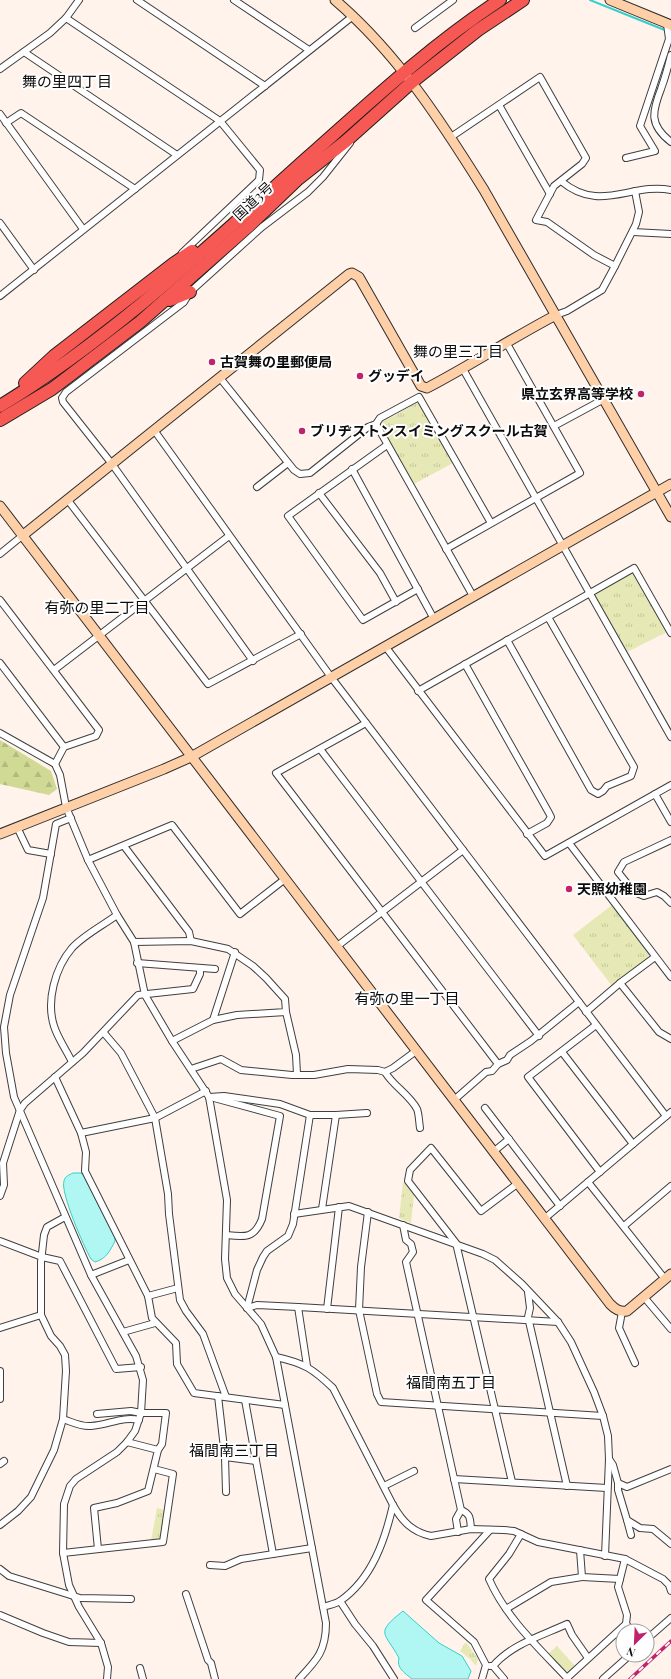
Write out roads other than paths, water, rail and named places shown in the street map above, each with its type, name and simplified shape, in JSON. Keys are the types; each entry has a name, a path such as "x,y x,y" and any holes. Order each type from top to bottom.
{"highway":[{"name":"国道3号","path":"0,406 61,367 134,310 211,244 404,72 455,32 500,0"},
{"name":"国道3号","path":"0,420 52,389 98,355 160,304 250,225 298,179 362,127 412,82 478,30 523,0"},
{"path":"18,395 24,384 54,356 173,264 195,250 211,244"},
{"path":"160,304 190,292"}],"street":[{"path":"0,69 50,33 66,18 79,0"},
{"path":"137,0 265,86"},
{"path":"234,0 309,50"},
{"path":"335,0 353,16 404,72 451,137 484,190 671,517"},
{"path":"415,28 453,0"},
{"path":"610,0 669,24 669,39 640,126 655,151 626,158"},
{"path":"0,296 353,16"},
{"path":"66,18 220,121 260,170 259,180 184,250 173,264"},
{"path":"24,52 177,155"},
{"path":"671,56 662,88 656,101 654,114 656,125 663,136 671,142"},
{"path":"451,137 540,77 586,158 582,164 554,186 536,220 548,222 594,255 615,266"},
{"path":"499,105 550,194"},
{"path":"6,123 21,113 136,189"},
{"path":"0,114 83,229"},
{"path":"254,661 112,464 63,402 62,398 66,392 184,302 190,292 262,227 308,192 324,177 362,127"},
{"path":"561,181 568,187 599,198 652,188 671,190"},
{"path":"0,554 346,276 352,273 359,278 421,386 427,388 506,342 556,315 567,311 602,290 633,232 639,212 635,191"},
{"path":"0,223 34,270"},
{"path":"633,232 671,234"},
{"path":"446,549 580,473 506,342"},
{"path":"462,369 671,737"},
{"path":"220,378 288,463 300,474 310,473 368,426 376,424 380,418 419,397 491,523"},
{"path":"554,426 604,399"},
{"path":"376,424 473,596"},
{"path":"154,430 331,677 596,1025 668,1114 544,1219"},
{"path":"387,445 288,516 362,620 418,589"},
{"path":"257,487 288,463"},
{"path":"352,469 434,619"},
{"path":"0,834 164,769 190,757 671,484"},
{"path":"319,493 380,573 396,602"},
{"path":"67,499 208,684 254,661 301,634"},
{"path":"0,506 190,757 610,1304 615,1309 622,1312 626,1311 668,1276 588,1182"},
{"path":"54,670 229,536"},
{"path":"418,691 634,568 671,633"},
{"path":"0,600 99,730 96,736 64,747 55,764"},
{"path":"0,613 6,608"},
{"path":"507,640 591,790 598,794 607,786 631,776 634,767 548,617"},
{"path":"385,646 545,856 671,785"},
{"path":"0,663 64,747"},
{"path":"465,664 551,817 547,823 527,834"},
{"path":"366,723 276,773 498,1064"},
{"path":"0,732 55,764 60,775 66,807 88,860 116,915 134,942 144,995 207,1094 227,1200 225,1259 227,1278 235,1294 261,1324 276,1357 326,1623 325,1645 319,1657 299,1679"},
{"path":"320,749 539,1036"},
{"path":"655,794 671,822"},
{"path":"71,818 56,824 43,898 10,995 4,1027 6,1053 14,1097 91,1275 141,1368 143,1380 141,1413 136,1431 117,1452 76,1479 70,1486 64,1504 63,1553 69,1585 74,1597 101,1643 108,1667 107,1679"},
{"path":"88,860 172,825 240,914 285,879"},
{"path":"17,827 28,850 51,854"},
{"path":"671,840 624,862 618,872 634,892 644,896 656,892 664,896 671,903"},
{"path":"569,843 671,977"},
{"path":"124,846 189,932 191,941"},
{"path":"336,947 463,850"},
{"path":"72,1062 54,1027 52,1000 55,978 71,949 116,915"},
{"path":"134,942 191,941 220,946 234,952 266,978 285,999 286,1012 296,1056 297,1074"},
{"path":"214,1020 234,952"},
{"path":"586,1012 620,983 655,957"},
{"path":"137,963 215,969"},
{"path":"0,1196 4,1185 1,1164 6,1154 20,1110 104,1033 138,995 193,989 200,974 200,968"},
{"path":"620,983 659,1032 671,1039"},
{"path":"454,1100 486,1072 492,1071 498,1064 507,1060 510,1055 539,1036 543,1030 579,1002"},
{"path":"172,1041 214,1020 237,1015 286,1012"},
{"path":"596,1025 528,1077 600,1172"},
{"path":"104,1033 121,1053 155,1118 168,1194 180,1300 203,1334 226,1398"},
{"path":"191,1069 221,1059 241,1070 314,1075 348,1068 378,1070 385,1072 416,1051"},
{"path":"562,1052 633,1144"},
{"path":"0,1058 6,1053"},
{"path":"385,1072 388,1078 404,1093 417,1110 420,1128"},
{"path":"56,1077 81,1133 86,1152 85,1171 148,1296 152,1318 155,1323 176,1343 177,1364 194,1393 285,1405"},
{"path":"207,1094 280,1116 262,1219 258,1229 251,1235 244,1237 226,1235"},
{"path":"81,1133 155,1118 207,1094 280,1104 310,1115 367,1113"},
{"path":"485,1108 560,1206"},
{"path":"247,1308 257,1270 263,1257 267,1251 288,1236 293,1224 310,1115"},
{"path":"322,1209 336,1115"},
{"path":"493,1152 509,1139"},
{"path":"512,1482 456,1243 408,1181 410,1170 431,1148 481,1212 517,1184"},
{"path":"0,1149 6,1154"},
{"path":"624,1226 671,1186"},
{"path":"294,1214 349,1206 484,1254 495,1260 522,1284 558,1322 571,1342 594,1392 603,1416 608,1436 609,1459 605,1556"},
{"path":"327,1309 339,1207"},
{"path":"368,1212 361,1267 359,1310 377,1394 381,1402 603,1416"},
{"path":"0,1524 18,1511 31,1497 54,1450 63,1419 66,1371 65,1355 60,1346 51,1336 41,1315 44,1235 47,1227 65,1217"},
{"path":"403,1224 406,1240 411,1244 413,1252 406,1262 461,1510 456,1519 458,1532"},
{"path":"0,1241 42,1257 60,1262 116,1369 141,1368"},
{"path":"91,1275 129,1260"},
{"path":"148,1296 178,1288"},
{"path":"528,1292 529,1321 567,1486"},
{"path":"644,1297 671,1329"},
{"path":"247,1308 257,1305 558,1322"},
{"path":"298,1307 307,1366"},
{"path":"622,1312 619,1328 635,1363"},
{"path":"0,1328 41,1315"},
{"path":"123,1332 155,1323"},
{"path":"276,1357 307,1366 333,1388 393,1505 401,1519 408,1526 425,1535 431,1536 471,1529 509,1530 538,1542 625,1559 663,1579 671,1591"},
{"path":"0,1371 0,1399"},
{"path":"218,1396 225,1457 226,1492"},
{"path":"246,1400 273,1554"},
{"path":"97,1414 131,1411 141,1413 166,1413 162,1444 158,1450 148,1491 117,1503 94,1508 98,1549"},
{"path":"63,1419 79,1425 91,1426 129,1418 139,1420"},
{"path":"127,1442 158,1450"},
{"path":"225,1457 256,1461"},
{"path":"609,1459 613,1465 618,1483 618,1490 631,1535"},
{"path":"63,1553 163,1542 173,1474 154,1469"},
{"path":"618,1483 627,1487 671,1469"},
{"path":"384,1486 414,1471"},
{"path":"454,1479 607,1488"},
{"path":"323,1607 340,1601 357,1586 377,1555 386,1532 393,1505"},
{"path":"461,1510 467,1512 471,1529"},
{"path":"627,1520 640,1528 653,1529 671,1544"},
{"path":"482,1679 486,1665 474,1642 426,1600 490,1530"},
{"path":"521,1534 509,1554 489,1579 495,1594 531,1640 567,1678 615,1634"},
{"path":"210,1565 225,1566 241,1559 312,1548"},
{"path":"580,1550 582,1577"},
{"path":"625,1559 618,1586 627,1616 626,1623"},
{"path":"0,1569 9,1576 74,1597 131,1599"},
{"path":"506,1609 551,1582 582,1577 620,1579"},
{"path":"186,1594 208,1660 211,1663 215,1679"},
{"path":"340,1601 355,1624 373,1646 394,1679"},
{"path":"0,1615 69,1642 101,1643"},
{"path":"655,1632 671,1618"},
{"path":"493,1666 501,1657 524,1641 531,1640 567,1624 572,1635 588,1658"},
{"path":"603,1679 621,1663"},
{"path":"486,1665 493,1666 504,1679"},
{"path":"140,1668 143,1679"}],"water":[{"path":"73,1173 81,1173 84,1176 115,1238 115,1241 107,1254 99,1261 95,1262 91,1259 73,1220 69,1207 64,1181 67,1176"},
{"path":"403,1611 439,1643 462,1656 471,1671 468,1679 412,1679 402,1670 398,1662 399,1658 386,1638 385,1629 388,1624"}],"waterway":[{"path":"590,0 667,31"}],"railway":[{"path":"630,1679 671,1641"}],"place":[{"name":"古賀舞の里郵便局","path":"212,362"},
{"name":"グッデイ","path":"360,376"},
{"name":"県立玄界高等学校","path":"641,394"},
{"name":"ブリヂストンスイミングスクール古賀","path":"302,431"},
{"name":"天照幼稚園","path":"569,889"}],"district":[{"name":"舞の里四丁目","path":"67,82"},
{"name":"舞の里三丁目","path":"458,352"},
{"name":"有弥の里二丁目","path":"97,608"},
{"name":"有弥の里一丁目","path":"407,999"},
{"name":"福間南五丁目","path":"451,1383"},
{"name":"福間南三丁目","path":"234,1451"}]}
